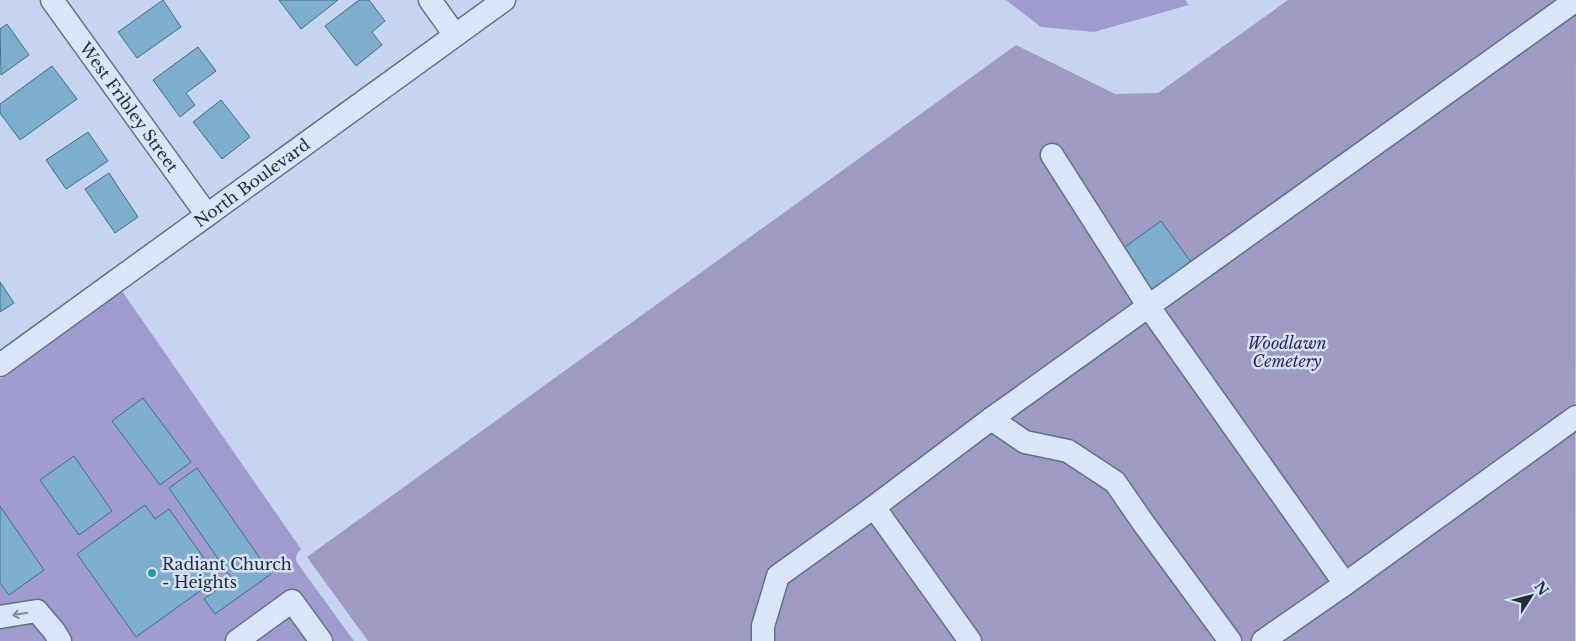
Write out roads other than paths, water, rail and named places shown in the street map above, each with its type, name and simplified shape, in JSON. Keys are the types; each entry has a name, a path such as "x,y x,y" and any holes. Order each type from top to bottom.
{"street":[{"name":"West Fribley Street","path":"52,0 207,215"},
{"path":"430,0 455,35"},
{"name":"North Boulevard","path":"0,365 504,0"},
{"path":"763,641 764,626 778,576 991,419 1576,0"},
{"path":"1052,155 1149,307 1345,584"},
{"path":"1263,641 1576,417"},
{"path":"991,419 1025,442 1068,451 1115,482 1230,641"},
{"path":"874,507 970,641"},
{"path":"241,640 292,601 321,641"},
{"path":"0,617 37,611 60,641"}],"place":[{"name":"Radiant Church - Heights","path":"152,573"}],"park label":[{"name":"Woodlawn Cemetery","path":"1287,352"}]}
